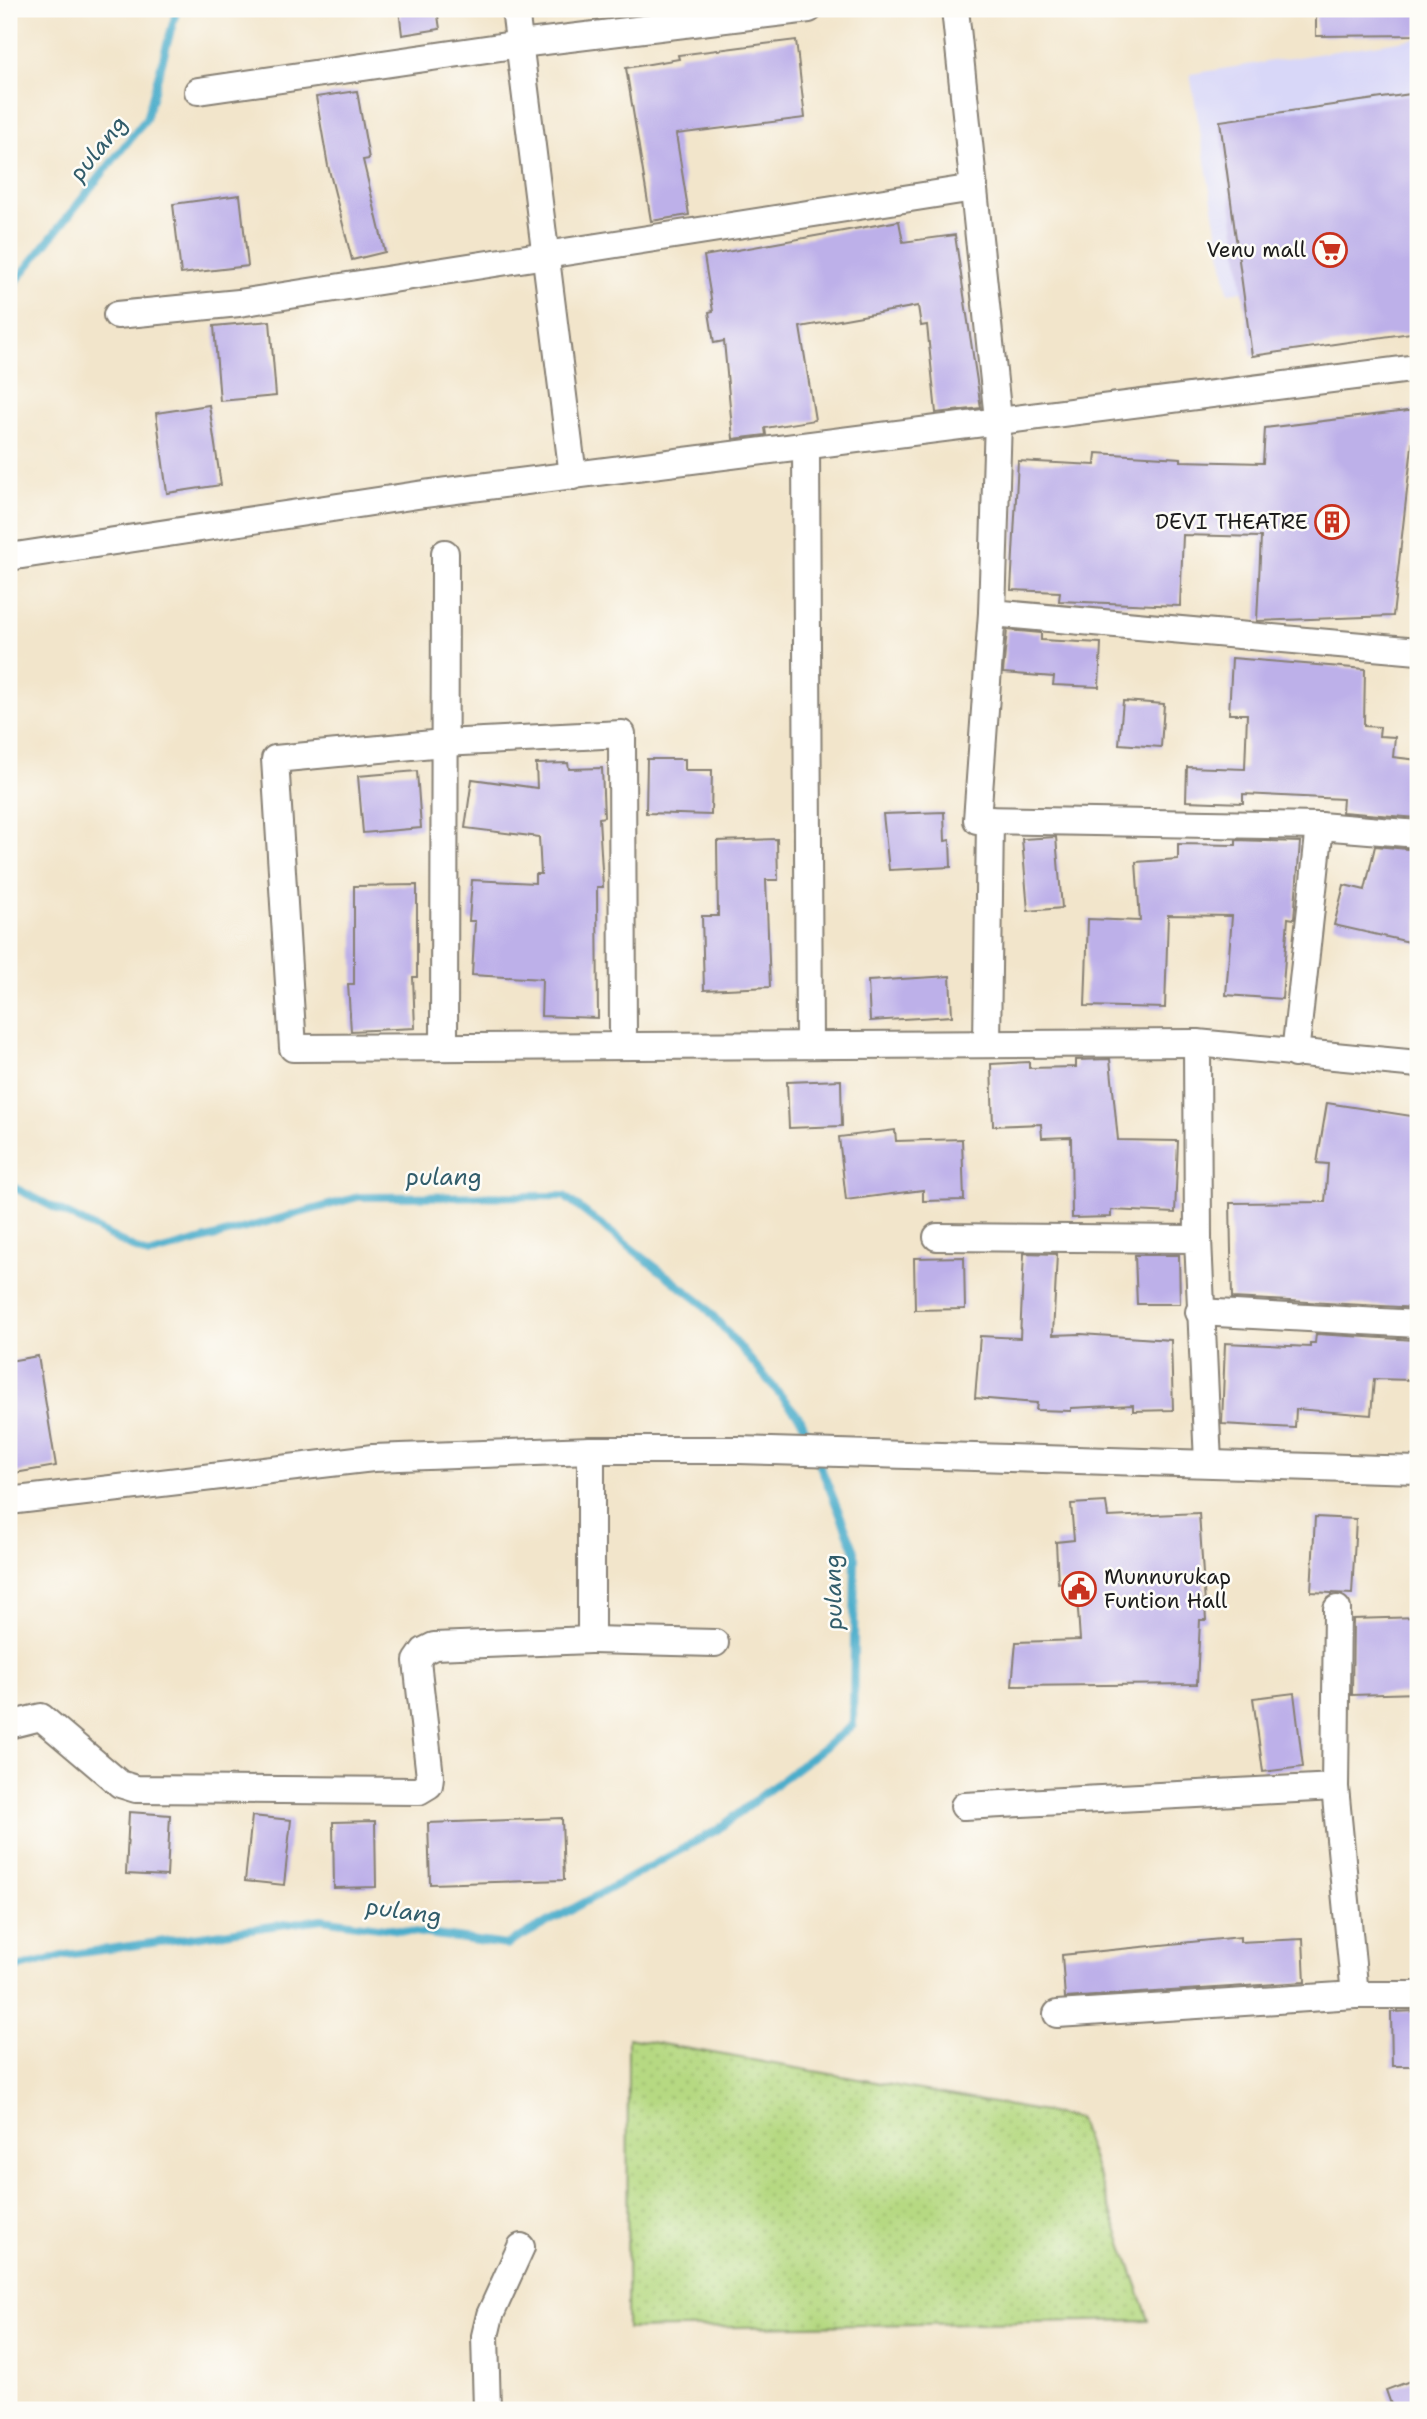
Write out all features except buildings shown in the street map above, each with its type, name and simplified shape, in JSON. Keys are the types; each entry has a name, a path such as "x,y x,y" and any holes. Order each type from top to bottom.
{"street":[{"path":"515,9 573,476"},
{"path":"198,90 520,44 809,9"},
{"path":"955,9 998,419 992,613 977,820 1320,826 1418,834"},
{"path":"117,315 239,303 974,188"},
{"path":"9,557 424,494 806,447 998,419 1418,368"},
{"path":"806,447 809,1045"},
{"path":"444,553 444,1047"},
{"path":"992,613 1418,651"},
{"path":"623,1046 622,734 443,743 275,759 293,1048 1197,1043 1418,1064"},
{"path":"987,1044 990,820"},
{"path":"1295,1054 1320,826"},
{"path":"1197,1043 1199,1311 1208,1463"},
{"path":"937,1237 1198,1239"},
{"path":"1199,1311 1418,1324"},
{"path":"591,1450 591,1640"},
{"path":"9,1501 373,1458 591,1450 738,1450 1418,1470"},
{"path":"1337,1609 1335,1787 1355,1995"},
{"path":"9,1725 41,1717 120,1784 136,1789 419,1791 429,1785 430,1777 417,1661 424,1651 433,1646 591,1640 715,1643"},
{"path":"964,1805 1335,1787"},
{"path":"1057,2014 1355,1995 1418,1995"},
{"path":"487,2410 485,2336 489,2315 521,2246"}],"shaded area":[{"name":"Venu mall","path":"1418,38 1418,267 1228,293 1190,74"}],"green space":[{"path":"628,2038 1078,2118 1149,2320 627,2329"}],"waterway":[{"name":"pulang","path":"9,290 146,119 177,9"},
{"name":"pulang","path":"9,1185 148,1255 358,1197 564,1196 703,1304 801,1419 855,1551 853,1725 717,1830 506,1945 322,1919 66,1955 9,1970"}],"place":[{"name":"Venu mall","path":"1330,250"},
{"name":"DEVI THEATRE","path":"1332,522"},
{"name":"Munnurukap Funtion Hall","path":"1079,1589"}]}
